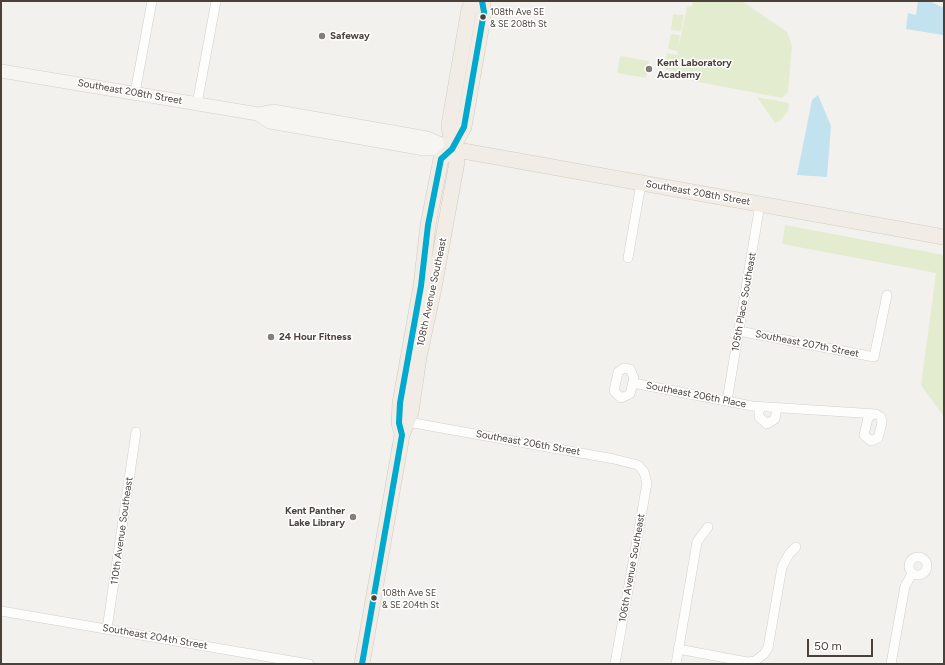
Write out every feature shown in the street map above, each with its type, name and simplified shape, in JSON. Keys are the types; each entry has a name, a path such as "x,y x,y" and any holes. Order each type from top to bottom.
{"main road":[{"path":"452,149 449,125 469,8 474,1"},
{"name":"108th Avenue Southeast","path":"362,664 405,429 399,423 400,403 421,286 428,225 441,159 452,149 464,127 484,12 482,1"},
{"name":"Southeast 208th Street","path":"1,71 258,114 270,122 344,136 424,149 452,149 944,237"}],"street":[{"path":"135,93 152,1"},
{"path":"197,104 216,1"},
{"path":"628,258 641,184"},
{"name":"105th Place Southeast","path":"727,401 760,204"},
{"name":"Southeast 207th Street","path":"739,331 874,357 887,295"},
{"name":"Southeast 206th Place","path":"633,383 759,407 873,414"},
{"name":"Southeast 206th Place","path":"759,407 759,417 766,424 775,419 777,408"},
{"name":"Southeast 206th Street","path":"405,429 621,460 638,465 644,472"},
{"name":"110th Avenue Southeast","path":"107,630 136,432"},
{"name":"106th Avenue Southeast","path":"615,664 647,483 644,472"},
{"path":"676,664 697,542 708,527"},
{"path":"678,650 747,662 755,661 759,658 768,648 782,567 789,554 796,546"},
{"path":"891,664 905,586 912,574"},
{"name":"Southeast 204th Street","path":"1,611 310,664"}],"green space":[{"path":"693,1 742,1 787,32 792,46 788,92 782,98 683,79 674,71 664,69 667,53 677,55 678,51 668,49 671,34 680,35 678,49 687,7 692,6"},
{"path":"673,14 684,15 681,31 671,30"},
{"path":"620,56 649,61 646,78 617,73"},
{"path":"757,97 789,103 788,111 780,121 775,123"},
{"path":"785,225 944,255 944,417 921,385 936,273 782,244"}],"water":[{"path":"918,1 929,1 944,8 943,35 906,29 908,13 916,15"},
{"path":"818,95 831,126 827,177 797,175 812,100"}],"transit line":[{"path":"362,664 402,435 399,423 400,403 421,286 428,225 441,159 452,149 464,127 484,12 482,1"}],"place":[{"name":"108th Ave SE & SE 208th St","path":"483,17"},
{"name":"Safeway","path":"322,36"},
{"name":"Kent Laboratory Academy","path":"649,69"},
{"name":"24 Hour Fitness","path":"271,337"},
{"name":"Kent Panther Lake Library","path":"353,517"},
{"name":"108th Ave SE & SE 204th St","path":"374,598"}]}
